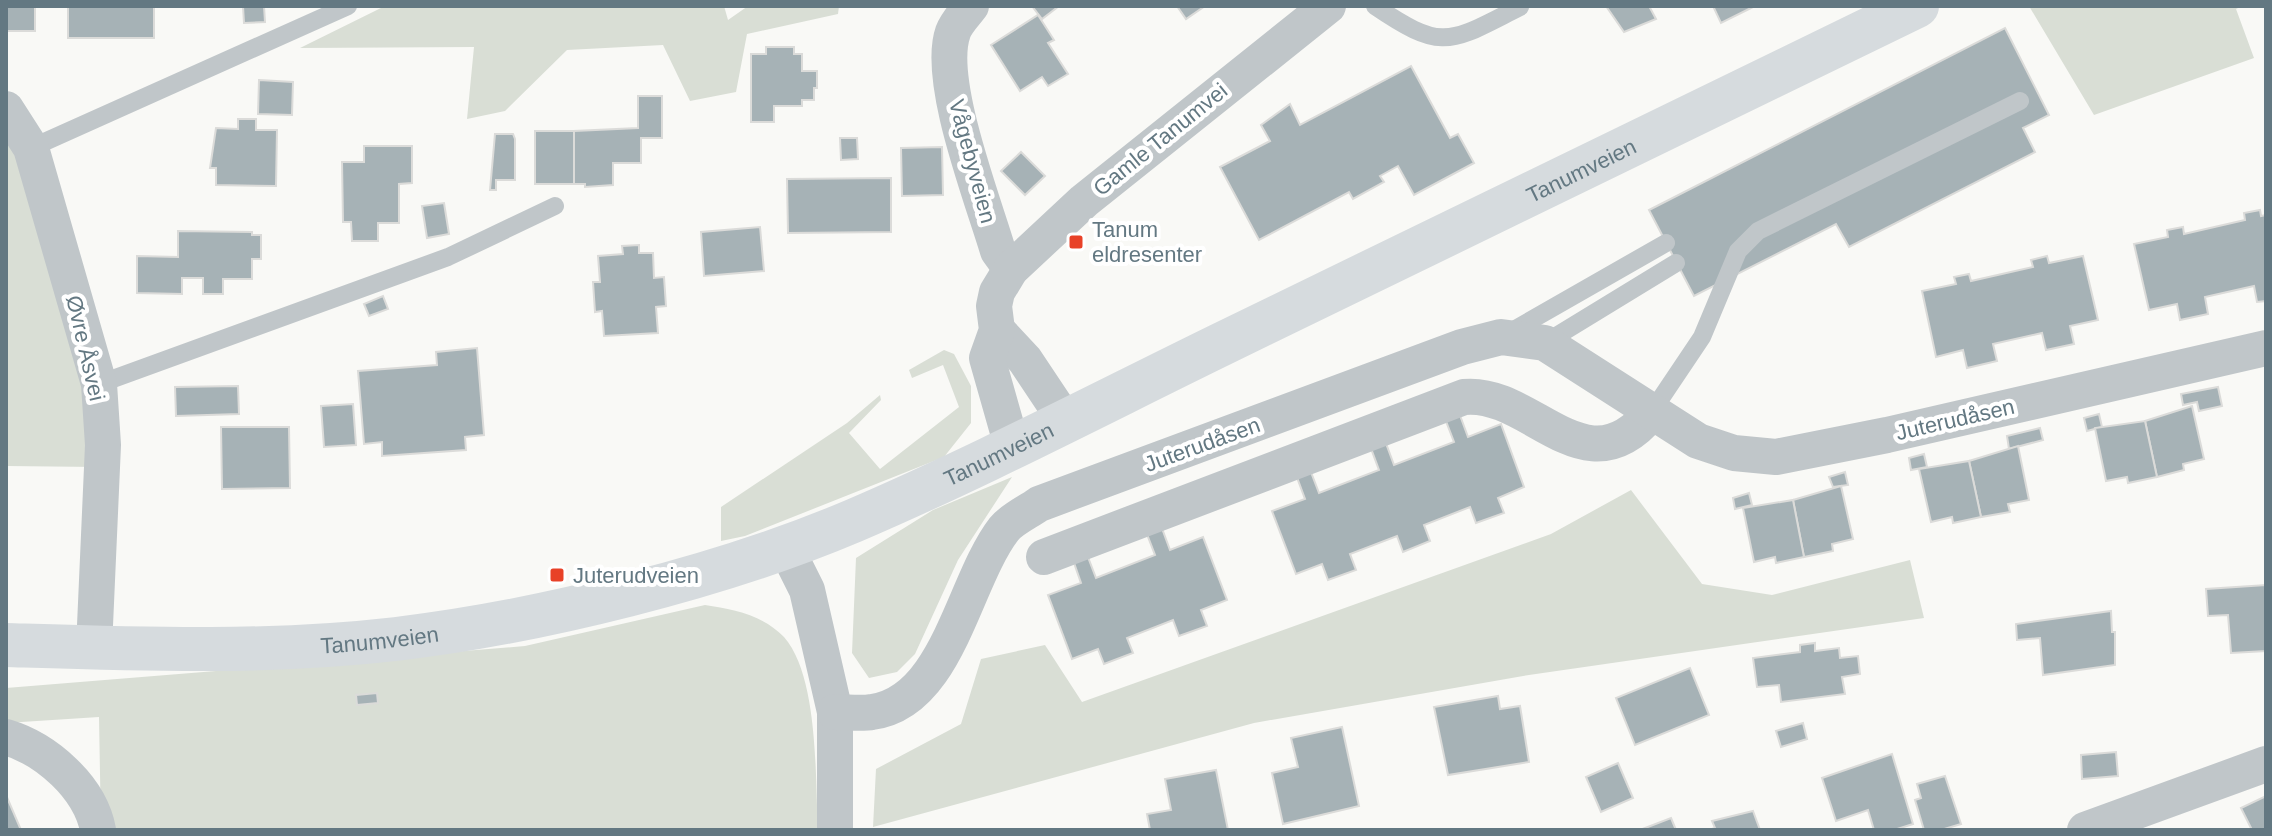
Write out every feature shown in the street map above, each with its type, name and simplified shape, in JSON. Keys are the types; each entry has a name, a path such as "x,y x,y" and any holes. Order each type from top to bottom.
{"main road":[{"name":"Tanumveien","path":"6,645 205,650 399,638 584,603 693,576 785,546 850,522 1012,446 1917,6"}],"street":[{"name":"Gamle Tanumvei","path":"1012,446 987,358 997,330 994,306 997,292 1011,269 1084,201 1328,6"},
{"name":"Vågebyveien","path":"954,14 950,61 957,113 998,251 1011,269"},
{"name":"Øvre Åsvei","path":"6,109 31,148 99,384 103,445 94,648"},
{"path":"997,330 1025,360 1065,420"},
{"name":"Juterudåsen","path":"835,712 874,712 903,701 932,675 984,560 1006,526 1039,504 1462,347 1501,337 1545,343 1698,441 1734,453 1776,457 1887,435 2266,348"},
{"path":"1044,557 1464,397 1498,402 1558,434 1592,443 1619,439 1639,427 1651,413"},
{"path":"785,546 807,590 835,712 835,830"},
{"path":"6,737 33,745 65,774 94,808 98,830"},
{"path":"2085,830 2266,764"}],"lane":[{"path":"31,148 348,6"},
{"path":"1375,6 1411,31 1454,40 1520,7"},
{"path":"1651,413 1702,337 1738,251 1758,231 2020,101"},
{"path":"99,384 448,257 555,206"},
{"path":"1501,337 1666,243"},
{"path":"1545,343 1676,263"}],"shaded area":[{"path":"385,6 724,6 728,20 748,6 839,6 838,14 747,34 736,92 690,101 663,45 567,50 505,111 467,119 474,47 300,48"},
{"path":"2029,6 2242,6 2236,9 2254,58 2094,115"},
{"path":"6,117 94,360 98,467 6,466"},
{"path":"944,350 954,354 971,386 971,423 944,457 745,536 721,541 721,507 847,423 880,395 881,400 849,433 880,469 959,407 943,365 912,378 909,370"},
{"path":"1012,477 958,560 915,654 897,672 869,678 852,653 856,558 933,510"},
{"path":"1631,490 1702,584 1772,595 1910,560 1924,618 1529,675 1254,723 873,827 876,769 961,724 981,659 1045,645 1082,702 1551,534"},
{"path":"705,605 737,611 767,623 784,637 795,655 804,677 813,729 818,830 101,830 99,717 6,723 6,688 525,646"}],"building":[{"path":"6,6 35,6 35,31 6,31"},
{"path":"68,6 154,6 154,38 68,38"},
{"path":"243,6 264,6 265,22 244,23"},
{"path":"1032,6 1059,6 1042,19"},
{"path":"1177,6 1205,6 1186,19"},
{"path":"1606,6 1649,6 1656,19 1624,32"},
{"path":"1713,6 1755,6 1721,23"},
{"path":"1038,15 1054,40 1048,43 1068,74 1048,86 1042,77 1020,91 991,45"},
{"path":"2005,28 2049,115 2023,128 2035,152 1849,247 1836,224 1694,296 1649,210"},
{"path":"766,47 794,47 794,54 802,54 802,71 817,71 817,88 814,88 814,100 802,100 802,106 774,106 774,122 751,122 751,54 766,54"},
{"path":"1411,66 1450,138 1458,134 1474,163 1414,195 1398,166 1380,176 1384,182 1353,199 1349,192 1259,240 1220,167 1270,141 1261,125 1290,104 1300,125"},
{"path":"259,80 293,82 292,115 258,114"},
{"path":"638,96 662,96 662,138 641,138 641,163 613,163 613,185 585,187 585,184 574,184 574,131 638,128"},
{"path":"238,119 256,119 256,130 277,130 276,186 216,185 216,168 210,168 216,128 238,129"},
{"path":"535,131 574,131 574,184 535,184"},
{"path":"495,134 513,134 515,180 496,180 496,190 490,190"},
{"path":"840,138 857,138 858,159 841,160"},
{"path":"364,146 412,146 412,183 399,184 399,223 378,223 378,241 352,241 351,222 343,222 342,162 364,162"},
{"path":"942,147 943,195 902,196 901,148"},
{"path":"1021,152 1045,176 1025,195 1001,171"},
{"path":"891,178 891,232 788,233 787,179"},
{"path":"444,203 449,234 427,238 422,206"},
{"path":"2260,210 2261,216 2266,215 2266,301 2257,302 2254,286 2205,297 2208,314 2180,320 2177,304 2149,310 2134,244 2168,237 2167,230 2183,227 2184,234 2245,220 2244,213"},
{"path":"760,227 764,271 704,276 701,232"},
{"path":"178,231 252,232 252,235 261,235 261,259 252,259 252,279 223,279 223,294 203,294 203,278 182,278 182,294 137,293 137,256 178,257"},
{"path":"639,245 639,253 653,253 654,278 664,277 666,306 656,307 658,333 604,336 602,311 595,312 593,282 600,282 598,256 623,254 622,246"},
{"path":"2047,256 2049,263 2083,256 2098,320 2070,326 2074,344 2046,350 2042,333 1993,344 1997,361 1967,368 1963,350 1936,357 1922,291 1956,284 1954,277 1969,274 1971,281 2033,267 2031,260"},
{"path":"383,296 388,309 369,316 364,304"},
{"path":"477,348 484,435 465,437 466,450 382,456 382,442 364,444 358,371 437,365 436,352"},
{"path":"238,386 239,414 176,416 175,387"},
{"path":"2218,387 2222,406 2199,411 2197,402 2183,405 2181,394"},
{"path":"353,404 356,445 324,447 321,406"},
{"path":"2192,406 2204,459 2183,464 2184,470 2157,477 2145,421"},
{"path":"1458,410 1468,437 1501,424 1524,487 1498,498 1504,513 1476,523 1470,507 1424,525 1430,541 1403,552 1397,536 1350,554 1356,570 1328,580 1322,564 1296,574 1272,511 1305,499 1295,472 1309,467 1319,493 1379,470 1369,443 1384,438 1394,465 1454,442 1444,416"},
{"path":"2099,414 2102,427 2087,431 2084,418"},
{"path":"2145,421 2157,477 2128,483 2127,477 2106,481 2095,428"},
{"path":"221,427 289,427 290,488 222,489"},
{"path":"2040,428 2043,440 2009,449 2007,436"},
{"path":"2018,446 2029,500 2008,504 2010,512 1981,517 1969,461"},
{"path":"1924,454 1927,467 1911,470 1909,458"},
{"path":"1969,461 1981,517 1953,523 1952,517 1931,522 1919,469"},
{"path":"1845,472 1848,485 1833,487 1829,477"},
{"path":"1841,486 1853,539 1832,544 1833,551 1804,557 1793,500"},
{"path":"1749,493 1752,505 1735,509 1733,498"},
{"path":"1793,500 1804,557 1776,563 1775,557 1754,562 1743,508"},
{"path":"1160,523 1170,550 1203,537 1227,600 1201,610 1207,626 1179,636 1173,620 1127,638 1133,653 1104,664 1098,649 1072,659 1048,595 1081,583 1072,557 1086,552 1096,578 1155,555 1145,529"},
{"path":"2266,585 2266,651 2231,653 2228,615 2208,616 2206,589"},
{"path":"2111,611 2112,632 2115,632 2115,665 2043,675 2040,638 2017,640 2016,624"},
{"path":"1815,643 1815,651 1839,648 1840,658 1858,656 1860,674 1842,677 1845,694 1781,702 1779,685 1757,687 1753,658 1800,652 1800,645"},
{"path":"1690,668 1709,715 1635,745 1616,698"},
{"path":"377,693 378,703 357,705 356,695"},
{"path":"1498,696 1500,709 1520,706 1529,762 1448,775 1434,707"},
{"path":"1803,723 1807,739 1781,747 1776,731"},
{"path":"1342,727 1359,806 1283,824 1272,773 1298,767 1291,738"},
{"path":"2116,752 2118,776 2082,779 2081,755"},
{"path":"1892,754 1913,824 1894,830 1874,830 1868,810 1836,821 1822,778"},
{"path":"1618,763 1633,798 1601,812 1586,777"},
{"path":"1216,770 1228,830 1150,830 1147,814 1171,810 1165,779"},
{"path":"1945,776 1961,824 1941,830 1924,830 1915,800 1921,798 1917,784"},
{"path":"6,795 21,830 6,830"},
{"path":"2266,796 2266,830 2252,830 2241,808"},
{"path":"1753,811 1760,830 1709,830 1715,828 1712,821"},
{"path":"1671,818 1676,830 1640,830"}],"place":[{"name":"Tanum eldresenter","path":"1076,242"},
{"name":"Juterudveien","path":"557,575"}]}
